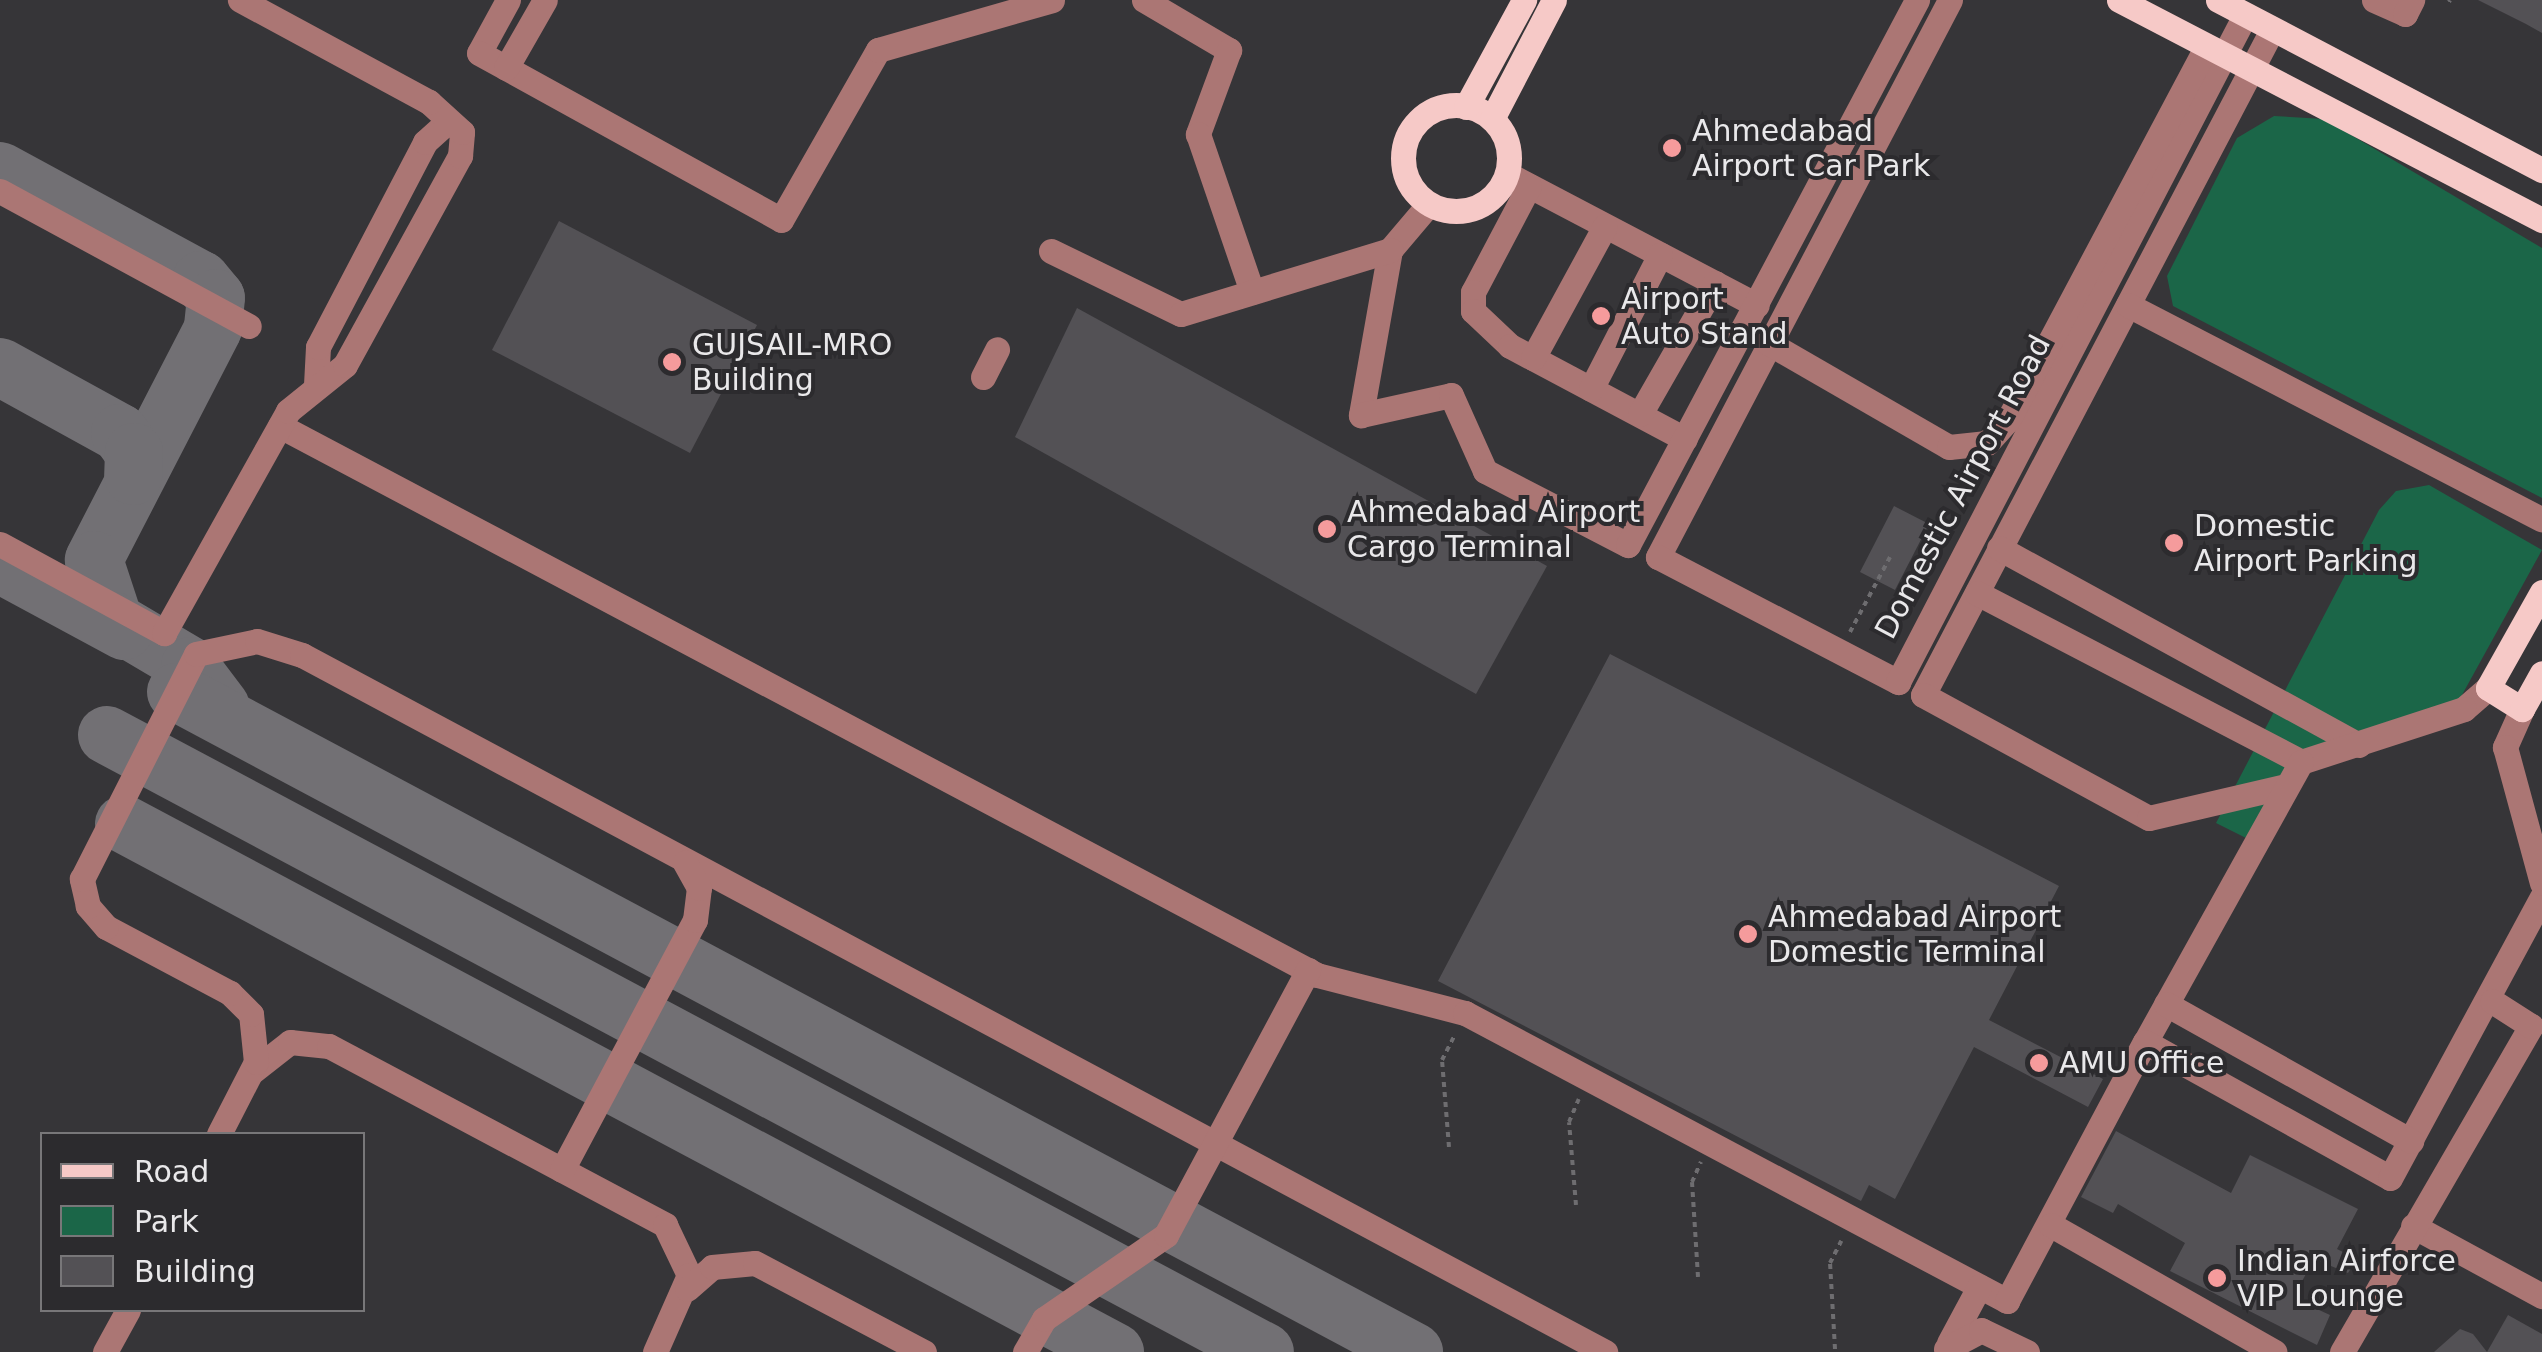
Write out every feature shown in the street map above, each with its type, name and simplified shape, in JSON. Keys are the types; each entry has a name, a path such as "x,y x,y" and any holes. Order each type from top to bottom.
{"main road":[{"path":"1466,106 1524,0"},
{"path":"1492,119 1554,0"},
{"path":"2119,0 2542,220"},
{"path":"2218,0 2542,170"},
{"path":"1466,106 1492,119 1508,148 1518,180 1480,206 1430,204 1408,180 1410,133 1434,111 1466,106"},
{"path":"2542,592 2488,688 2522,709 2542,673"}],"street":[{"path":"0,544 164,633 280,426 316,385 345,366 460,156 465,138 424,98 240,0"},
{"path":"508,0 479,53 780,220 878,50 1052,0"},
{"path":"506,68 545,0"},
{"path":"1144,0 1229,50 1198,134 1252,292"},
{"path":"1430,204 1390,250 1361,415 1451,395 1485,471 1628,544 1917,0"},
{"name":"Domestic Airport Road","path":"1950,0 1767,342 1658,558 1898,682 2215,51 2245,15"},
{"path":"2374,0 2405,14 2412,0"},
{"name":"Domestic Airport Road","path":"2272,30 1923,695 2149,818 2286,786"},
{"path":"1767,342 1949,447 1986,444 2008,420 2215,51"},
{"path":"316,385 318,347 424,142 448,121"},
{"path":"1685,439 1533,358 1484,326 1472,292 1518,180 1756,305"},
{"path":"0,191 248,326"},
{"path":"1533,358 1606,226"},
{"path":"1051,250 1181,314 1390,250"},
{"path":"1591,389 1660,255"},
{"path":"1640,414 1714,283"},
{"path":"2128,305 2542,520"},
{"path":"983,377 998,349"},
{"path":"280,426 1308,970 1465,1012 2006,1301 2051,1226 2144,1042 2300,762 2464,709 2488,688"},
{"path":"2000,548 2359,745"},
{"path":"1977,593 2300,762"},
{"path":"221,1132 248,1080 259,1042 245,1006 106,927 82,888 86,860 196,654 241,641 288,648 1605,1352"},
{"path":"2522,709 2505,747 2542,883"},
{"path":"562,1170 696,917 699,888 682,860"},
{"path":"696,917 729,896 760,902"},
{"path":"2390,1178 2492,1001 2542,897"},
{"path":"1028,1349 1044,1319 1166,1235 1218,1146 1308,970"},
{"path":"2342,1352 2531,1026 2492,1001"},
{"path":"2166,1004 2411,1141"},
{"path":"248,1080 280,1046 320,1042 672,1232 687,1256 687,1288"},
{"path":"2144,1042 2428,1200"},
{"path":"2051,1226 2275,1352"},
{"path":"2413,1226 2542,1296"},
{"path":"655,1352 687,1288 712,1267 754,1264 924,1352"},
{"path":"1945,1350 1979,1287"},
{"path":"105,1352 127,1312"},
{"path":"1945,1350 1982,1330 2027,1352"}],"path":[{"path":"1839,652 1890,558"},
{"path":"1448,1146 1442,1060 1457,1030"},
{"path":"1576,1205 1569,1122 1582,1093"},
{"path":"1698,1276 1692,1182 1705,1154"},
{"path":"1835,1349 1830,1264 1845,1232"}],"green space":[{"path":"2274,116 2324,119 2542,248 2542,498 2173,306 2167,276 2237,138"},
{"path":"2429,485 2542,550 2457,704 2297,754 2252,841 2216,823 2379,510 2396,491"}],"building":[{"path":"2478,0 2542,0 2542,33 2526,24"},
{"path":"559,221 757,325 690,453 492,350"},
{"name":"Ahmedabad Airport Cargo Terminal","path":"1077,308 1547,566 1476,694 1015,437"},
{"path":"1894,506 1929,524 1895,590 1860,572"},
{"name":"Ahmedabad Airport Domestic Terminal","path":"1610,654 2059,886 1989,1020 2103,1079 2088,1107 1974,1047 1895,1199 1869,1185 1861,1201 1438,981"},
{"path":"2116,1131 2231,1193 2250,1155 2358,1209 2337,1249 2357,1259 2348,1273 2314,1259 2293,1298 2330,1315 2317,1345 2170,1271 2185,1243 2118,1204 2113,1213 2081,1197"},
{"path":"2508,1315 2542,1334 2542,1352 2487,1352"},
{"path":"2460,1329 2473,1334 2487,1352 2434,1352"}],"taxiway":[{"path":"0,171 201,280 216,298 213,329 94,560 114,621 190,666 221,707"},
{"path":"0,367 120,433 134,452 133,476"},
{"path":"0,564 124,631"},
{"path":"176,692 1414,1352"},
{"path":"107,735 1265,1352"},
{"path":"124,824 1115,1352"}],"place":[{"name":"Ahmedabad Airport Car Park","path":"1672,148"},
{"name":"Airport Auto Stand","path":"1601,316"},
{"name":"GUJSAIL-MRO Building","path":"672,362"},
{"name":"Ahmedabad Airport Cargo Terminal","path":"1327,529"},
{"name":"Domestic Airport Parking","path":"2174,543"},
{"name":"Ahmedabad Airport Domestic Terminal","path":"1748,934"},
{"name":"AMU Office","path":"2039,1063"},
{"name":"Indian Airforce VIP Lounge","path":"2217,1278"}]}
